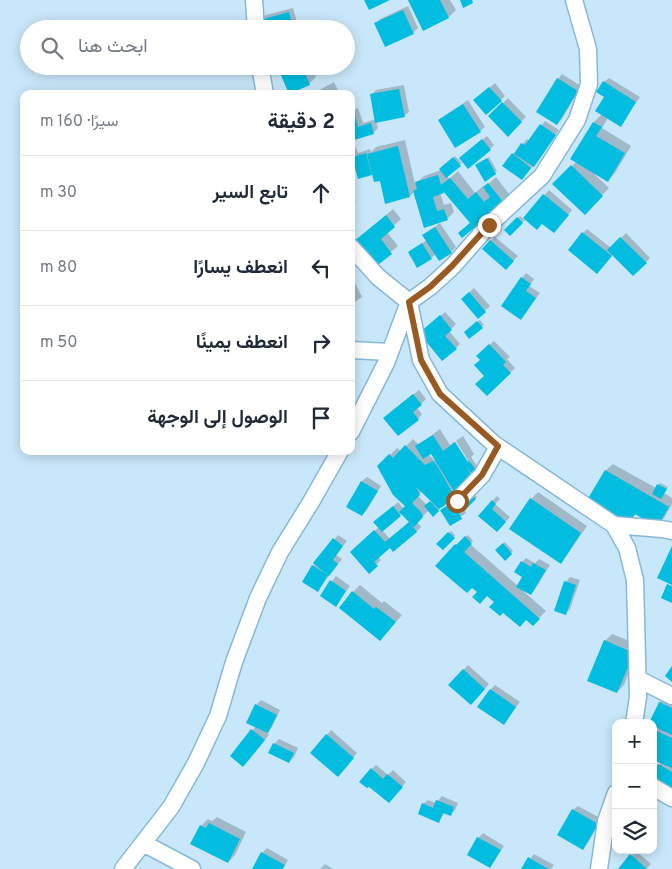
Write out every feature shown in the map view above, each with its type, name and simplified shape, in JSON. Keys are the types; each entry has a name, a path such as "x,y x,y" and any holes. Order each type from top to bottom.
{"street":[{"path":"254,0 255,20"},
{"path":"355,424 390,352 409,302 430,287 489,225 542,176 577,120 589,84 588,49 574,0"},
{"path":"262,75 264,90"},
{"path":"355,251 378,277 409,302 421,360 440,394 498,446 614,525 627,548 635,580 638,697 635,719"},
{"path":"355,350 390,352"},
{"path":"457,501 482,475 498,446"},
{"path":"123,869 171,807 196,763 218,716 234,662 258,598 280,552 338,455"},
{"path":"614,525 662,528 672,531"},
{"path":"638,679 672,696"},
{"path":"657,790 672,798"},
{"path":"599,869 606,821 612,804"},
{"path":"144,843 192,869"}],"building":[{"path":"364,0 390,0 369,10"},
{"path":"408,0 440,0 449,18 423,31"},
{"path":"460,0 472,0 473,3 463,8"},
{"path":"403,10 414,34 385,47 374,23"},
{"path":"289,12 291,20 260,20"},
{"path":"281,75 306,75 310,85 298,90 287,90"},
{"path":"557,78 578,91 557,125 536,112"},
{"path":"603,81 636,102 621,127 595,111 604,97 596,92"},
{"path":"489,87 502,101 486,115 473,100"},
{"path":"399,89 405,117 375,123 370,94"},
{"path":"502,102 522,122 508,137 488,116"},
{"path":"463,104 481,132 455,148 438,120"},
{"path":"355,116 358,127 371,123 374,134 355,140"},
{"path":"593,122 602,127 596,136 625,153 608,182 570,159"},
{"path":"540,124 556,135 534,167 514,154 521,143 525,145"},
{"path":"482,139 491,150 468,169 459,158"},
{"path":"398,146 410,197 385,204 380,181 374,182 367,154"},
{"path":"366,153 372,175 358,179 355,168 355,156"},
{"path":"512,153 531,168 522,180 502,166"},
{"path":"453,157 461,166 446,178 439,169"},
{"path":"487,158 496,174 485,182 475,165"},
{"path":"571,165 603,196 585,215 552,184"},
{"path":"438,175 441,185 450,178 468,199 476,192 484,202 490,197 483,187 488,183 504,203 462,238 458,233 470,223 443,191 444,193 433,197 437,211 444,209 448,220 424,228 413,191 417,189 415,182"},
{"path":"543,194 569,215 554,233 542,224 537,230 523,218"},
{"path":"386,215 395,227 381,239 392,254 374,268 355,244 355,240"},
{"path":"517,217 523,223 510,236 504,230"},
{"path":"435,227 452,253 439,261 422,235"},
{"path":"582,232 612,256 597,274 568,250"},
{"path":"620,237 647,263 633,276 607,250"},
{"path":"490,240 514,261 506,270 482,249"},
{"path":"422,243 432,259 417,268 408,252"},
{"path":"521,277 531,284 526,291 536,298 521,320 501,306"},
{"path":"469,292 486,312 478,319 461,299"},
{"path":"440,315 452,330 445,336 457,349 442,361 419,333"},
{"path":"477,321 483,328 469,339 464,332"},
{"path":"489,344 506,362 503,365 511,373 487,396 475,384 484,376 474,365 480,360 476,356"},
{"path":"413,394 422,405 413,412 419,420 398,436 383,418"},
{"path":"433,435 443,451 455,442 468,462 478,472 473,475 466,466 474,480 455,493 431,454 423,459 415,446"},
{"path":"405,445 425,465 433,461 436,464 454,495 439,509 416,487 420,495 412,503 421,512 423,517 414,527 399,512 405,506 393,495 377,466 389,454 393,458"},
{"path":"605,470 669,507 657,527 635,514 629,522 587,500"},
{"path":"361,481 378,491 362,516 346,507"},
{"path":"657,484 667,489 661,499 652,494"},
{"path":"468,491 476,499 465,510 457,503"},
{"path":"530,498 581,533 561,564 509,529"},
{"path":"492,500 496,504 492,509 506,522 497,532 478,516"},
{"path":"430,501 439,511 433,517 424,506"},
{"path":"453,502 462,519 450,526 440,510"},
{"path":"393,506 401,516 382,532 373,522"},
{"path":"409,522 417,532 393,552 390,548 374,562 378,566 369,574 350,552 374,530 385,542"},
{"path":"448,532 455,538 443,550 436,544"},
{"path":"465,536 472,544 464,552 540,619 533,626 526,620 520,627 503,613 500,616 489,607 494,602 487,596 480,604 472,597 477,592 472,588 467,593 435,566"},
{"path":"333,538 343,546 333,560 338,564 329,576 313,563"},
{"path":"503,543 512,554 505,561 495,550"},
{"path":"672,546 672,585 657,578"},
{"path":"521,561 531,567 533,563 546,570 531,595 516,587 522,577 514,572"},
{"path":"312,565 328,575 318,592 302,582"},
{"path":"330,580 346,591 336,607 320,596"},
{"path":"564,581 576,585 566,615 554,611"},
{"path":"667,584 672,586 672,603 661,598"},
{"path":"352,591 374,609 376,607 396,622 380,641 339,608"},
{"path":"604,640 634,653 617,693 587,681"},
{"path":"672,666 672,682 665,676"},
{"path":"463,669 485,689 471,705 448,685"},
{"path":"490,689 516,707 504,725 477,707"},
{"path":"659,702 672,708 672,735 657,728 657,719 651,719"},
{"path":"255,704 277,715 268,733 246,723"},
{"path":"251,729 265,740 243,767 230,756"},
{"path":"657,731 672,738 672,768 657,762"},
{"path":"326,734 354,758 338,777 310,753"},
{"path":"273,743 294,753 289,763 268,753"},
{"path":"658,764 672,772 672,791 657,788"},
{"path":"371,768 383,779 387,774 403,787 389,803 369,787 367,788 359,782"},
{"path":"436,800 454,807 451,816 443,813 439,823 418,814 422,803 433,808"},
{"path":"572,809 598,824 583,850 557,835"},
{"path":"209,823 240,839 228,863 190,844 200,825 206,828"},
{"path":"477,837 501,850 490,868 467,855"},
{"path":"261,852 285,865 282,869 252,869"},
{"path":"630,854 647,869 618,869"},
{"path":"528,857 548,869 521,869"}],"route":[{"path":"457,501 482,475 498,446 440,394 421,360 409,302 430,287 452,266 489,225"}]}
